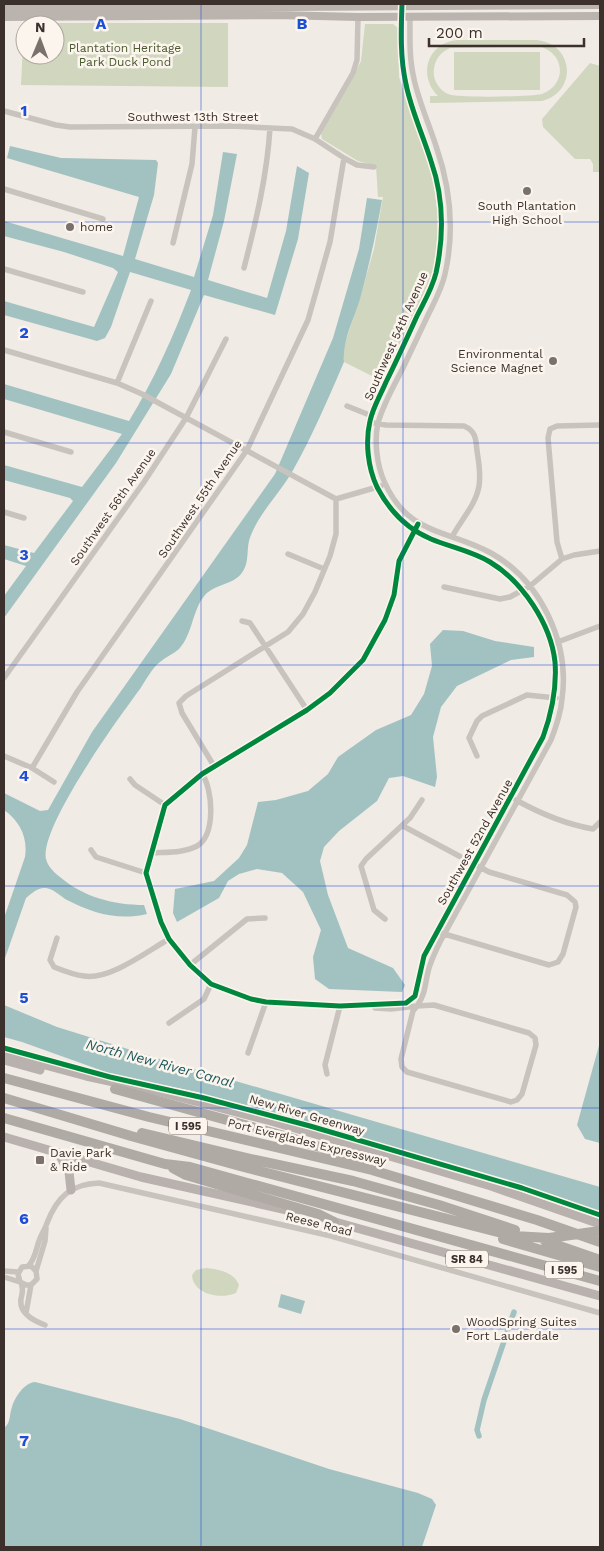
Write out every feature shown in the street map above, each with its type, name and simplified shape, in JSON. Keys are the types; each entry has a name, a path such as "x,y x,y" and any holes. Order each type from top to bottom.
{"highway":[{"name":"Port Everglades Expressway","path":"4,1078 150,1117 372,1170 537,1220 600,1242"},
{"path":"115,1089 224,1118 336,1152 372,1170"},
{"path":"4,1098 251,1159 353,1181 447,1207 600,1260"},
{"path":"35,1106 131,1136 467,1227 600,1267"},
{"name":"I 595","path":"4,1118 166,1164 190,1168 342,1208 600,1281"},
{"path":"166,1164 186,1175 318,1214 334,1222"},
{"path":"467,1227 532,1238 567,1237 599,1226"}],"main road":[{"path":"4,8 600,5"},
{"path":"4,17 268,15 358,17 600,16"},
{"path":"4,1054 271,1121 491,1186 599,1226"},
{"path":"4,1060 115,1089 198,1102"},
{"name":"SR 84","path":"4,1137 160,1182 334,1222 600,1296"},
{"path":"59,1154 69,1172 70,1190"}],"street":[{"name":"Southwest 54th Avenue","path":"406,16 402,59 406,83 436,175 442,211 442,235 435,276 429,294 380,394 371,419 368,438 369,458 373,475 387,505 414,531 431,540 470,552 490,562 522,589"},
{"name":"Southwest 54th Avenue","path":"406,16 412,71 443,167 449,194 451,239 444,277 437,296 394,384 378,424 376,439 378,459 385,483 394,500 418,524"},
{"path":"315,139 346,88 357,60 358,17"},
{"name":"Southwest 13th Street","path":"4,111 70,127 232,126 292,129 315,139 357,165 374,168"},
{"path":"173,243 192,164 195,127"},
{"path":"244,268 260,205 270,128"},
{"name":"Southwest 55th Avenue","path":"32,768 78,692 247,450 308,320 330,242 344,158"},
{"path":"4,189 103,219"},
{"path":"4,269 83,292"},
{"path":"117,383 151,301"},
{"name":"Southwest 56th Avenue","path":"4,678 144,482 186,418 226,339"},
{"path":"4,350 117,383 142,394 336,499 378,487 385,483"},
{"path":"347,406 378,424 386,426 464,426 471,428 475,436 480,473 479,487 475,500 452,537"},
{"path":"562,559 557,542 548,438 550,429 557,426 600,425"},
{"path":"4,432 71,452"},
{"path":"214,766 182,714 179,704 186,696 288,632 303,614 330,556 336,534 336,499"},
{"path":"4,512 24,518"},
{"path":"410,1026 407,1016 400,1011 391,1009 266,1002 243,997 211,984 190,965 169,939 161,922 146,874 166,805 202,774 306,710 330,693 363,660 385,620 394,595 399,561 418,524"},
{"name":"Southwest 52nd Avenue","path":"418,524 471,543 493,554 512,568 530,586 548,613 558,642 564,676 563,698 551,740 444,935 429,969 425,990 411,1017 401,1059 402,1067 407,1072 511,1102 517,1100 522,1094 536,1045 535,1038 529,1034 434,1005"},
{"path":"444,587 500,599 510,597 530,586 562,559 600,551"},
{"path":"288,554 324,569"},
{"name":"Southwest 52nd Avenue","path":"363,1006 401,1004 412,999 424,956 543,736 554,698 555,661 543,622 534,604 522,589"},
{"path":"242,621 250,623 306,710"},
{"path":"550,644 600,626"},
{"path":"477,756 469,738 477,721 482,716 527,695 563,698"},
{"path":"4,756 32,768 54,782"},
{"path":"152,853 180,851 197,846 205,839 210,826 211,809 206,779 202,774"},
{"path":"130,778 135,785 166,805"},
{"path":"511,797 545,816 576,826 593,829 600,823"},
{"path":"384,919 374,910 361,866 366,859 403,826 422,800"},
{"path":"403,826 489,872 567,896 575,902 576,907 563,954 558,962 549,965 444,935 438,931"},
{"path":"91,850 96,857 146,874"},
{"path":"190,965 247,918 266,918"},
{"path":"57,938 50,960 54,968 85,977 100,975 114,970 169,939"},
{"path":"170,1023 204,999 211,984"},
{"path":"425,990 427,997 434,1005"},
{"path":"248,1053 266,1002"},
{"path":"391,1009 434,1005"},
{"path":"327,1074 325,1065 340,1006"},
{"name":"Reese Road","path":"70,1190 80,1186 99,1183 155,1195 331,1236 600,1313"},
{"path":"28,1266 32,1262 39,1239 54,1207 70,1190"},
{"path":"26,1313 31,1285 37,1279 36,1271 45,1241 47,1224"},
{"path":"36,1271 33,1267 28,1266 22,1267 18,1272 18,1277 24,1289 21,1305 30,1318 45,1325"},
{"path":"4,1271 18,1272"},
{"path":"4,1277 31,1285"}],"green space":[{"name":"Plantation Heritage Park Duck Pond","path":"65,23 228,23 228,87 21,85 22,65 65,65"},
{"path":"365,24 393,24 398,28 399,77 430,168 438,216 437,246 433,272 382,381 344,362 343,349 374,249 383,197 378,197 376,166 358,161 322,139 321,132 361,61"},
{"path":"457,40 536,40 549,43 564,58 567,68 566,79 562,88 554,96 542,101 430,103 430,96 438,96 428,79 429,61 439,47 447,42","holes":["538,46 547,49 554,55 560,68 556,83 542,94 494,97 454,95 442,90 434,77 437,59 450,48"]},
{"path":"454,52 540,52 540,90 454,90"},
{"path":"590,63 600,66 600,172 593,172 593,164 590,159 575,159 543,127 542,119"},
{"path":"206,1268 230,1274 239,1285 236,1293 223,1296 208,1294 197,1287 192,1275 196,1270"}],"water":[{"path":"10,146 61,158 156,160 158,163 154,195 135,259 194,277 213,215 223,152 237,154 224,221 208,280 267,298 286,231 297,166 309,173 298,239 275,315 204,295 171,374 116,463 4,618 4,596 26,566 4,559 4,545 34,553 73,501 70,498 4,480 4,465 82,487 122,434 4,399 4,384 129,421 163,357 191,290 130,272 111,327 105,338 97,341 4,315 4,301 94,327 118,272 113,268 64,252 4,236 4,221 123,256 139,197 7,158"},
{"path":"367,198 382,200 360,299 347,338 344,362 306,445 292,472 255,527 249,540 246,565 241,574 205,595 197,608 184,643 179,649 160,662 152,671 82,773 55,823 47,844 46,859 48,865 69,884 89,895 99,898 133,905 144,905 147,914 126,917 96,912 67,900 52,890 40,888 26,898 4,961 4,918 26,850 22,830 10,814 4,810 4,793 40,811 48,810 92,732 275,474 333,338 359,249"},
{"path":"443,630 463,631 495,641 534,647 534,657 511,660 457,686 441,707 433,737 437,777 435,787 403,776 389,778 377,801 339,831 324,847 320,861 328,895 348,948 393,968 405,985 402,992 329,989 315,979 313,957 321,930 303,892 282,873 257,869 239,874 228,881 219,898 177,922 173,913 175,889 214,881 239,858 247,845 258,802 276,800 308,791 328,774 338,757 376,730 411,715 424,694 432,666 430,644"},
{"name":"North New River Canal","path":"4,1005 57,1027 160,1059 600,1187 600,1213 478,1172 299,1120 197,1092 117,1076 4,1037"},
{"path":"600,1042 600,1143 585,1139 577,1125"},
{"path":"281,1294 305,1301 301,1314 278,1307"},
{"path":"35,1382 180,1419 329,1469 418,1493 432,1499 436,1505 422,1547 4,1547 4,1428 9,1421 15,1399 27,1385"}],"waterway":[{"path":"479,1436 477,1430 484,1400 514,1312"}],"cycle path":[{"path":"402,4 401,44 404,74 408,94 435,175 440,203 441,231 439,259 432,284 371,416 368,429 370,463 374,480 382,495 393,511 414,530 422,535 431,539 490,562 502,570 524,592 548,633 555,662 553,700 543,737 424,956 415,996 406,1003 340,1006 266,1002 251,999 211,984 190,965 169,939 161,922 146,873 165,805 202,774 307,710 330,693 363,660 385,620 394,595 399,561 418,524"},
{"name":"New River Greenway","path":"4,1048 110,1077 204,1098 310,1126 522,1188 600,1215"}],"place":[{"name":"South Plantation High School","path":"527,191"},
{"name":"home","path":"70,227"},
{"name":"Environmental Science Magnet","path":"553,361"},
{"name":"Davie Park & Ride","path":"40,1160"},
{"name":"WoodSpring Suites Fort Lauderdale","path":"456,1329"}]}
